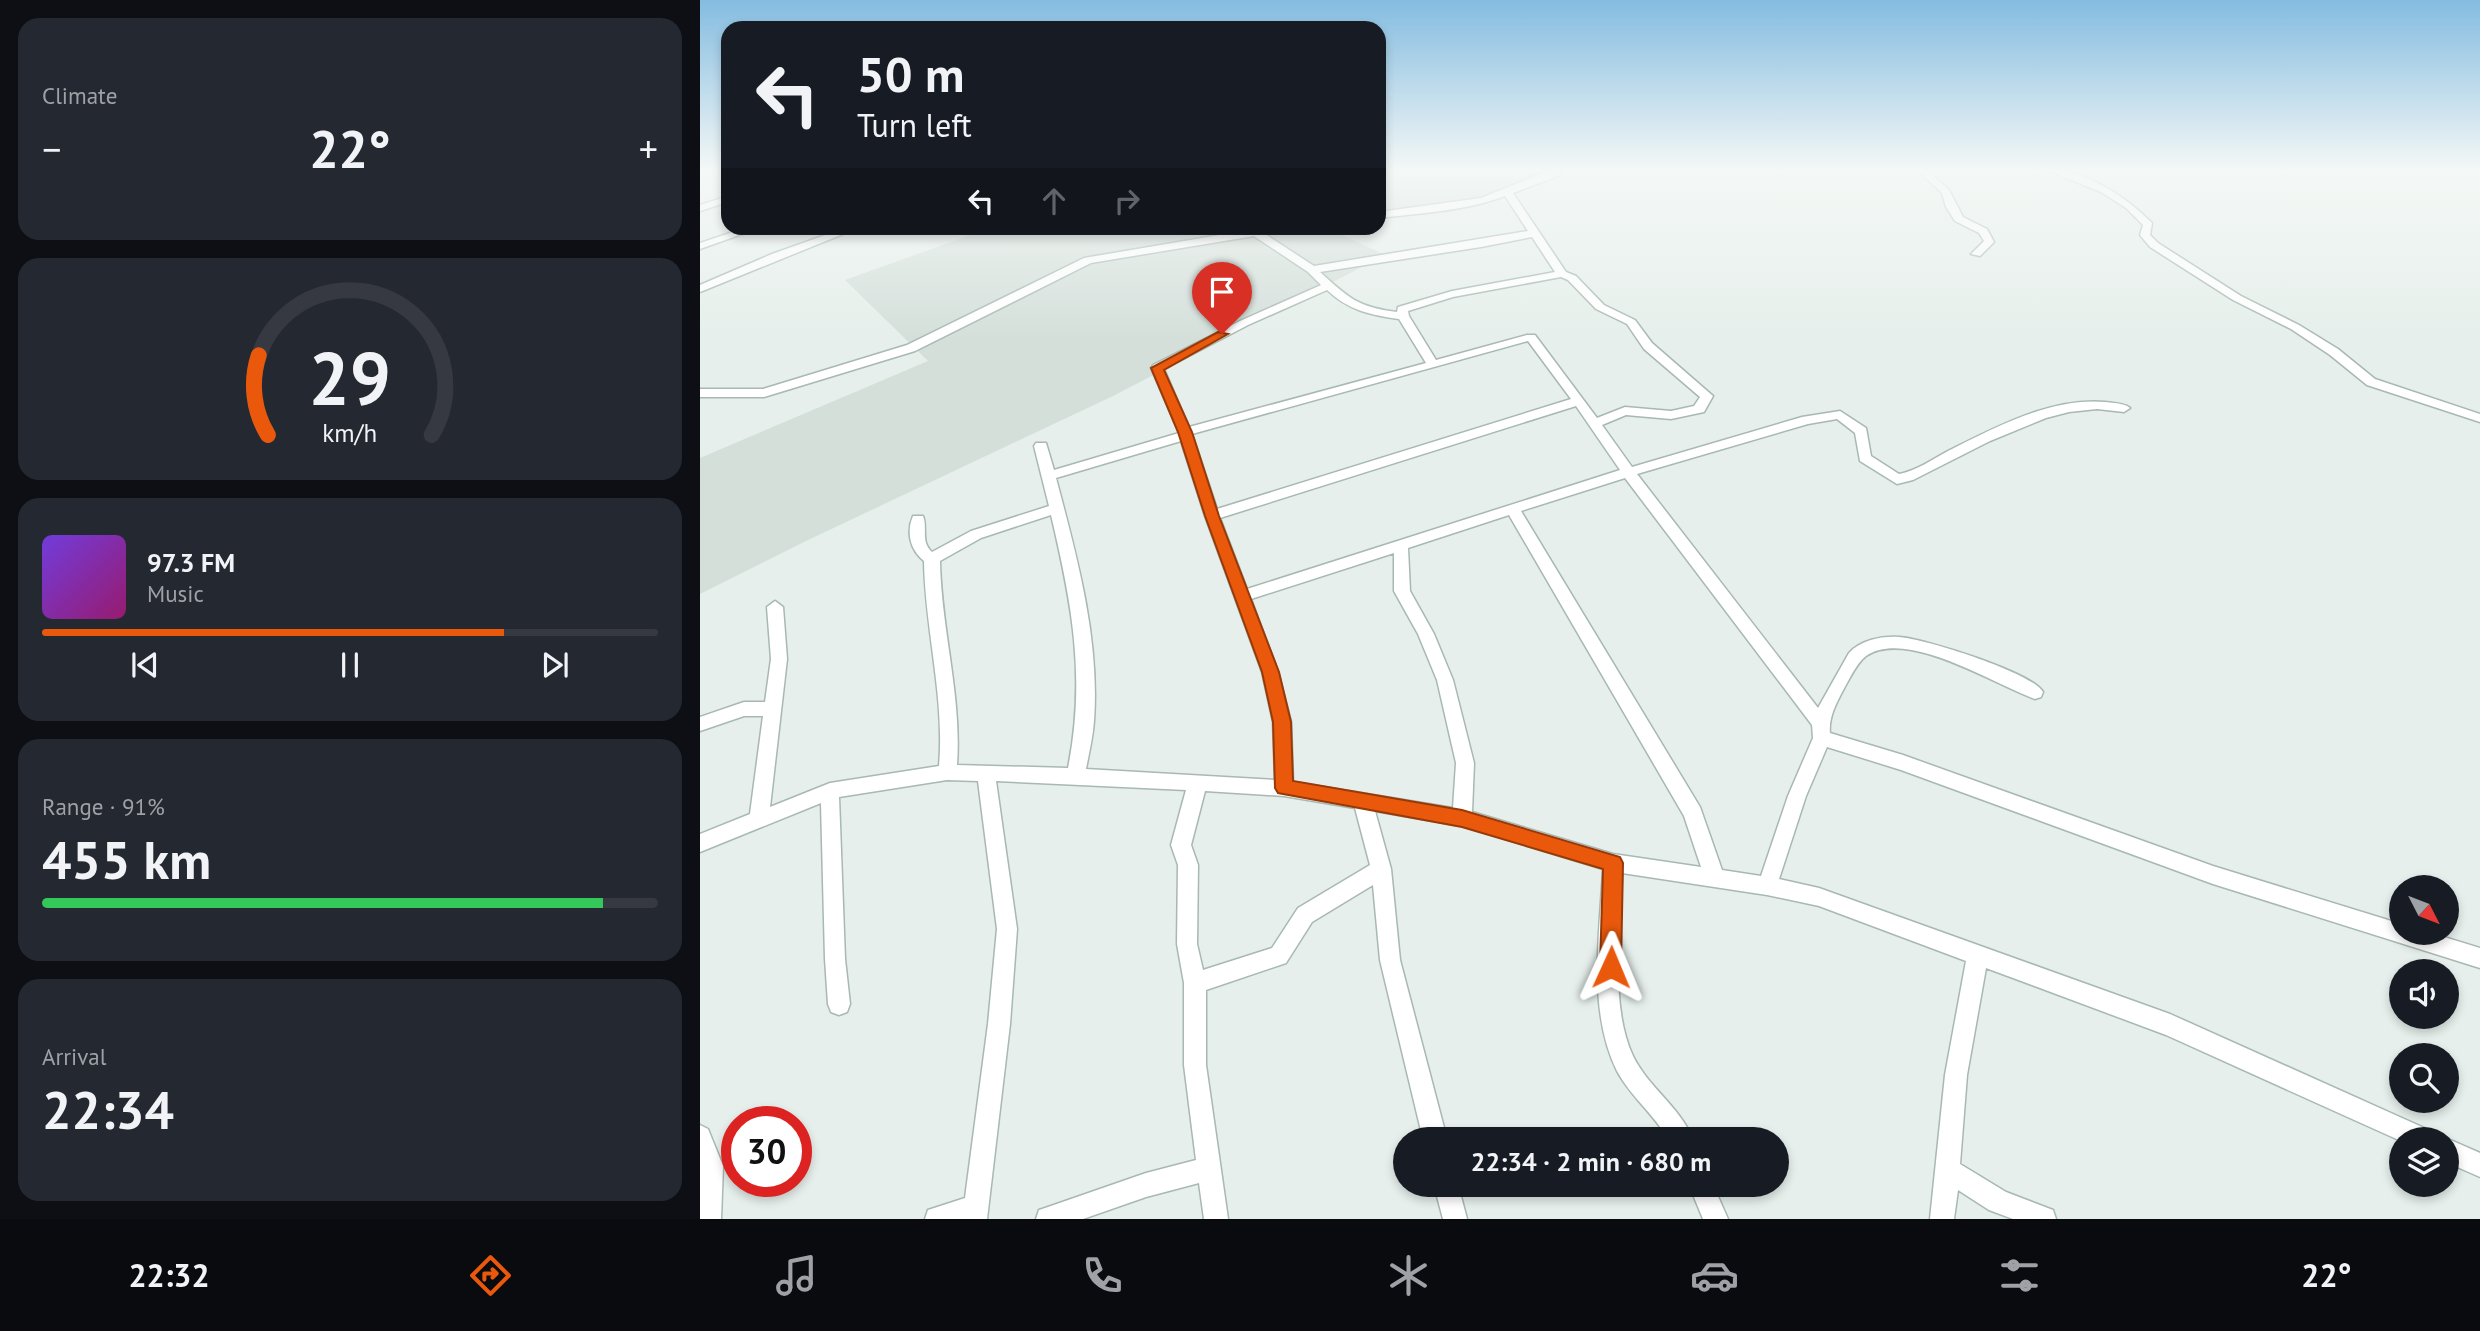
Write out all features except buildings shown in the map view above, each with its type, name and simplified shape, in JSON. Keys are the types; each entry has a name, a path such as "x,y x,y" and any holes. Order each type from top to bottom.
{"street":[{"path":"1529,226 1562,274"},
{"path":"1972,226 1983,232 1989,242 1976,254"},
{"path":"2148,226 2145,235 2154,245 2237,298 2295,327 2334,352 2371,382 2480,418"},
{"path":"1312,270 1481,244 1534,233"},
{"path":"700,246 733,235"},
{"path":"700,289 776,256 834,235"},
{"path":"700,393 764,393 864,364 911,348 1088,260 1237,235"},
{"path":"1260,235 1312,270 1346,302 1372,312 1402,316"},
{"path":"1433,365 1402,316 1402,309 1452,293 1474,292 1562,274 1572,278 1600,307 1631,322 1647,346 1707,396 1699,409 1671,415 1625,411 1595,423"},
{"path":"1284,788 1282,722 1270,672 1212,516 1186,434 1157,368 1244,323 1327,286"},
{"path":"1049,476 1186,434 1531,337 1821,731 1903,764 2213,875 2480,958"},
{"path":"1212,516 1579,401"},
{"path":"1243,596 1595,482 1630,474 1807,419 1839,415 1861,431 1865,458 1896,479 1908,477 2045,412 2104,404 2124,408"},
{"path":"1041,446 1058,508 1082,636 1086,712 1076,776"},
{"path":"947,772 950,729 931,580 932,559 945,548 967,538 1058,508"},
{"path":"1513,510 1693,813 1714,877"},
{"path":"918,519 917,544 920,552 932,559"},
{"path":"1401,546 1402,591 1426,634 1446,680 1465,763 1462,818"},
{"path":"759,820 779,659 775,607"},
{"path":"1767,886 1836,688 1860,652 1893,644 1933,648 1987,668 2035,692"},
{"path":"700,724 744,709 773,709"},
{"path":"700,843 830,791 947,772 1076,776 1284,788 1462,818 1613,863 1714,877 1819,897 2170,1025 2396,1127"},
{"path":"937,1219 974,1213 999,1024 1007,929 986,773"},
{"path":"1197,785 1181,845 1188,865 1187,944 1195,983 1195,1065 1216,1219"},
{"path":"830,791 839,1004"},
{"path":"1363,803 1381,869 1390,960 1432,1127"},
{"path":"1613,863 1610,992 1614,1038 1625,1065 1676,1127"},
{"path":"1195,983 1279,956 1295,925 1305,915 1381,869"},
{"path":"1942,1219 1949,1171 1948,1140 1956,1073 1973,994 1977,954"},
{"path":"700,1137 711,1166 709,1219"},
{"path":"2459,1156 2480,1165"},
{"path":"1048,1219 1146,1185 1211,1168"},
{"path":"1949,1171 1998,1200 2044,1219"},
{"path":"1449,1197 1455,1219"},
{"path":"1706,1197 1716,1219"}],"shaded area":[{"path":"970,235 1342,235 1385,255 1113,396 700,594 700,458 928,361 845,280"}],"route":[{"path":"1222,334 1157,368 1185,432 1212,516 1270,672 1282,722 1284,788 1462,818 1613,863 1611,967"}]}
